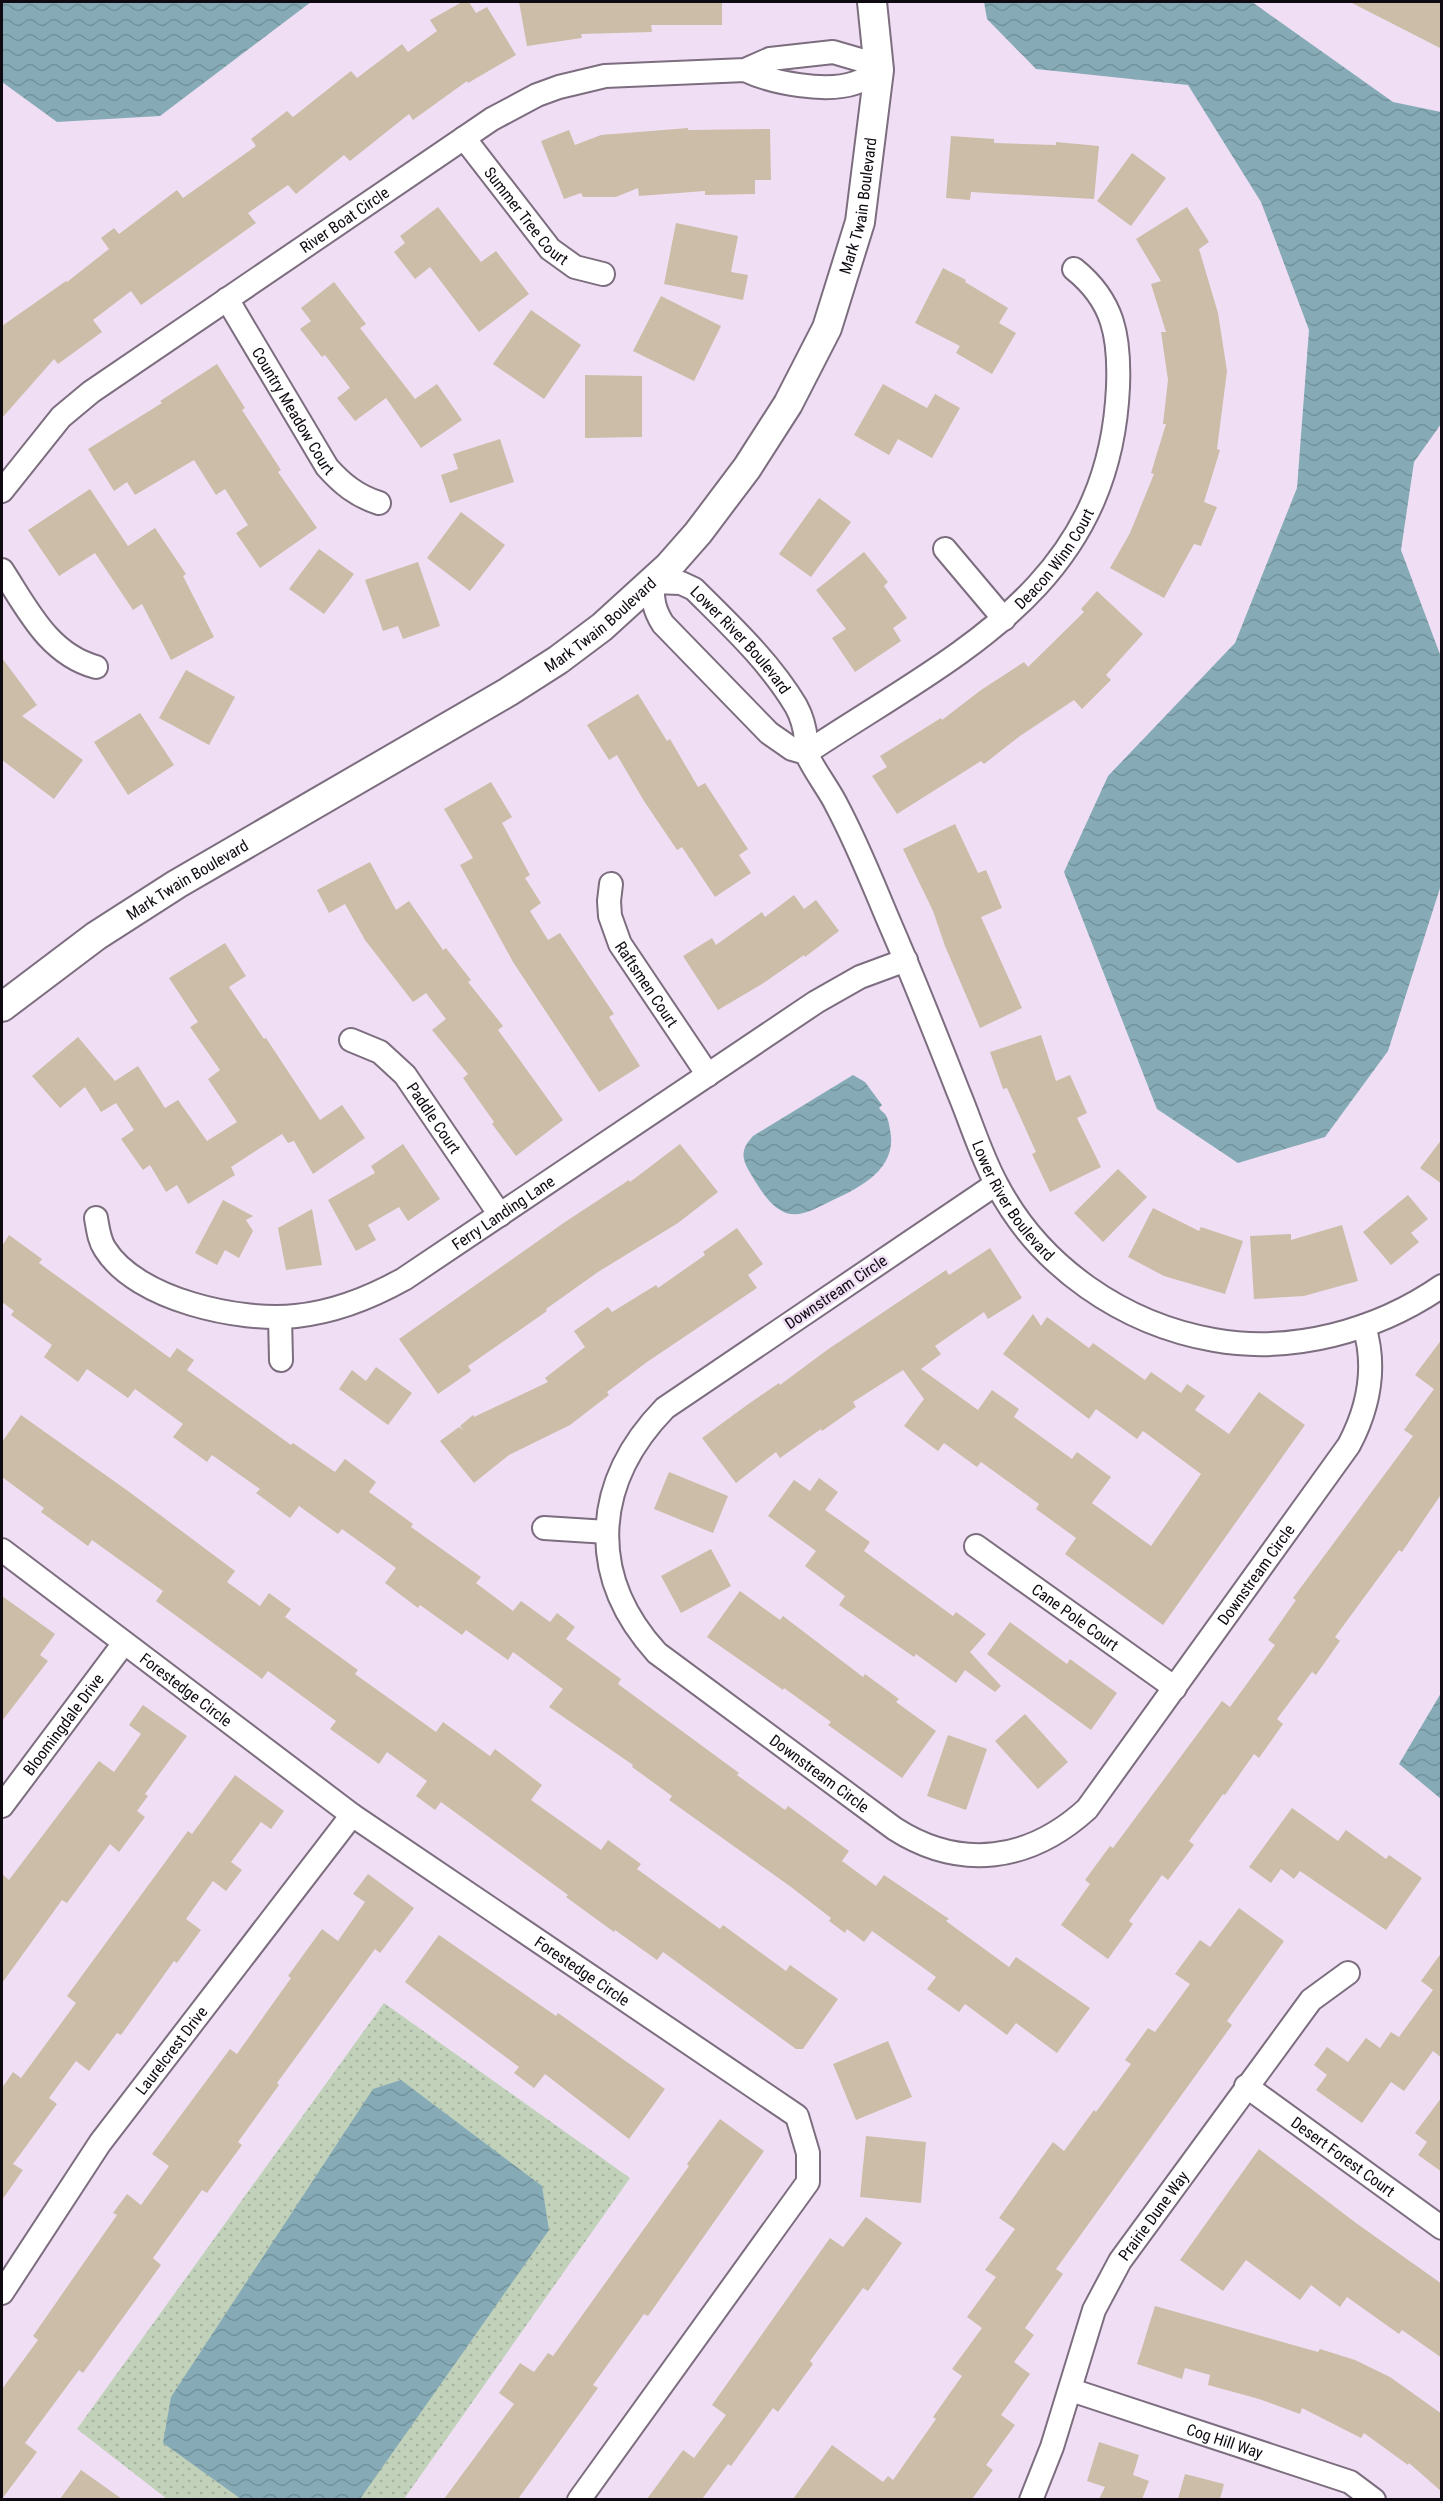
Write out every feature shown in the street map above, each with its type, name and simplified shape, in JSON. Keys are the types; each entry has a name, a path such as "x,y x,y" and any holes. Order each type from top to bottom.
{"street":[{"name":"Mark Twain Boulevard","path":"2,1007 96,936 177,884 534,676 602,627 653,582 698,533 747,468 788,404 827,328 860,222 879,70 872,2"},
{"name":"River Boat Circle","path":"2,491 48,431 76,404 464,138 529,99 582,81 628,74 745,70 777,57 832,52 864,61 879,70 854,84 841,86 787,84 772,81 745,70"},
{"name":"Summer Tree Court","path":"464,138 550,249 575,267 603,274"},
{"name":"Deacon Winn Court","path":"806,753 948,660 1004,619 1047,576 1082,526 1100,484 1114,429 1118,402 1118,361 1113,323 1108,307 1098,291 1074,269"},
{"name":"Country Meadow Court","path":"227,299 327,467 349,489 364,498 379,503"},
{"path":"945,549 1004,619"},
{"path":"2,570 53,643 74,659 96,667"},
{"path":"653,582 652,597 655,611 663,624 769,733 792,749 806,753"},
{"name":"Lower River Boulevard","path":"653,582 681,583 694,589 757,653 798,709 804,723 806,753 838,807 906,960 996,1184 1025,1228 1060,1266 1102,1296 1149,1321 1204,1338 1254,1344 1307,1340 1364,1326 1409,1306 1442,1286"},
{"name":"Raftsmen Court","path":"611,884 610,916 620,944 708,1075"},
{"name":"Ferry Landing Lane","path":"96,1218 99,1235 105,1249 130,1274 146,1284 207,1309 248,1316 280,1317 349,1305 386,1289 838,989 875,971 906,960"},
{"name":"Paddle Court","path":"351,1040 380,1052 405,1075 500,1215"},
{"name":"Downstream Circle","path":"996,1184 665,1408 639,1438 618,1476 607,1514 609,1566 620,1600 636,1628 657,1653 895,1829 910,1838 945,1852 967,1856 1007,1853 1042,1841 1073,1822 1100,1794 1339,1460 1358,1428 1365,1410 1371,1374 1371,1357 1364,1326"},
{"path":"280,1317 281,1360"},
{"path":"544,1528 607,1532"},
{"name":"Cane Pole Court","path":"976,1546 1175,1688"},
{"name":"Forestedge Circle","path":"2,1550 352,1815 797,2116 808,2153 808,2182 579,2499"},
{"name":"Bloomingdale Drive","path":"2,1806 124,1643"},
{"name":"Laurelcrest Drive","path":"2,2293 100,2143 352,1815"},
{"name":"Prairie Dune Way","path":"1030,2499 1052,2447 1094,2310 1120,2261 1311,2000 1348,1973"},
{"name":"Desert Forest Court","path":"1246,2086 1442,2228"},
{"name":"Cog Hill Way","path":"1071,2390 1350,2482 1374,2499"}],"green space":[{"path":"384,2003 630,2178 404,2499 167,2499 77,2429"}],"water":[{"path":"2,2 311,2 160,116 57,122 2,82"},
{"path":"984,2 1252,2 1393,102 1441,112 1441,424 1414,462 1401,550 1441,657 1441,885 1388,1051 1325,1137 1238,1163 1157,1109 1064,872 1108,776 1235,643 1297,488 1309,330 1261,202 1188,85 1036,69 987,19"},
{"path":"853,1075 865,1082 882,1105 879,1108 885,1114 891,1136 887,1160 872,1178 862,1185 819,1207 797,1214 780,1210 766,1197 749,1170 744,1160 746,1146 753,1136"},
{"path":"1441,1693 1441,1799 1399,1764"},
{"path":"401,2080 542,2186 549,2230 360,2499 241,2499 163,2443 171,2397 373,2089"}],"building":[{"path":"462,2 469,2 476,13 487,7 516,55 468,83 467,81 413,120 409,114 350,161 344,155 296,194 288,185 248,213 256,223 141,305 131,291 93,320 102,332 58,364 54,359 2,418 2,326 67,282 109,249 101,238 114,228 119,234 177,190 183,198 256,146 251,139 287,111 293,117 351,71 357,78 402,44 408,52 437,31 430,20"},
{"path":"519,2 722,2 722,25 651,25 652,32 581,34 582,38 527,46"},
{"path":"1350,2 1442,2 1442,49"},
{"path":"688,128 688,130 770,129 771,180 755,180 755,194 705,195 705,191 639,196 638,188 616,197 583,197 581,193 564,199 541,141 569,130 575,145 601,135"},
{"path":"951,136 994,139 994,143 1056,145 1056,142 1099,146 1094,199 971,192 970,200 946,198"},
{"path":"1132,153 1166,178 1131,226 1097,201"},
{"path":"438,207 481,262 496,251 529,294 479,332 430,267 415,279 394,252 405,243 400,236"},
{"path":"1187,207 1209,242 1199,249 1218,313 1227,371 1217,449 1220,450 1204,502 1217,507 1201,546 1194,544 1164,598 1110,568 1130,533 1154,474 1151,473 1166,424 1163,424 1168,380 1161,332 1166,332 1151,284 1161,281 1136,239"},
{"path":"676,223 738,236 731,272 748,275 743,300 664,284"},
{"path":"943,268 966,280 965,282 1008,308 999,323 1016,333 992,374 956,353 960,346 915,323"},
{"path":"334,282 366,324 360,328 415,399 437,384 462,420 421,448 386,398 355,421 337,398 350,388 325,355 322,357 300,329 311,321 301,308"},
{"path":"661,296 721,326 694,381 633,351"},
{"path":"531,310 581,345 544,399 493,364"},
{"path":"217,364 245,408 242,410 281,470 278,472 317,528 260,568 236,533 248,525 225,489 216,495 194,460 135,495 127,482 114,491 88,449 162,403 160,401"},
{"path":"585,375 642,376 642,437 585,438"},
{"path":"883,384 927,408 935,394 960,408 932,458 898,439 889,455 854,435"},
{"path":"500,439 514,482 450,503 441,475 458,469 453,454"},
{"path":"90,489 128,546 155,528 186,574 183,576 214,637 171,660 142,604 133,610 95,553 59,576 28,530"},
{"path":"819,498 851,522 811,577 779,554"},
{"path":"461,512 505,545 470,591 427,558"},
{"path":"319,549 354,574 324,614 289,589"},
{"path":"864,552 888,582 884,586 907,618 893,628 901,641 855,672 832,638 846,629 816,590"},
{"path":"418,562 440,626 403,639 398,626 383,631 365,580"},
{"path":"1097,591 1143,634 1106,675 1111,680 1082,709 1074,700 1020,736 984,764 981,761 897,814 872,776 887,767 880,756 941,718 942,720 981,690 1024,662 1028,667 1084,612 1081,609"},
{"path":"2,658 37,705 22,716 83,760 54,799 2,760"},
{"path":"186,670 235,697 209,745 159,718"},
{"path":"638,694 667,741 670,739 698,787 705,783 748,849 739,855 751,873 715,897 682,847 677,850 617,755 609,760 587,725"},
{"path":"140,713 174,765 128,795 94,742"},
{"path":"491,782 512,817 502,823 530,875 525,878 541,903 530,911 548,940 560,933 614,1014 609,1017 640,1066 599,1092 513,962 460,865 473,858 444,809"},
{"path":"955,824 978,873 986,870 1002,908 981,917 1022,1008 980,1028 945,946 933,911 903,849"},
{"path":"370,862 396,910 409,901 443,950 446,948 471,980 468,982 503,1026 498,1030 563,1120 516,1156 492,1124 494,1122 463,1078 468,1074 432,1030 446,1019 426,993 413,1002 365,940 345,904 329,913 317,890"},
{"path":"794,895 804,909 816,900 839,931 805,957 804,955 762,984 718,1010 683,956 712,938 716,945 762,912 765,917"},
{"path":"225,943 246,976 229,987 320,1120 342,1105 365,1138 313,1174 294,1141 288,1143 282,1134 231,1167 235,1175 188,1204 177,1185 166,1192 150,1165 143,1170 121,1139 134,1130 116,1103 101,1112 85,1087 60,1108 32,1076 78,1037 115,1081 138,1066 165,1108 178,1100 207,1141 237,1122 208,1079 220,1070 190,1027 198,1022 169,978"},
{"path":"1041,1035 1056,1081 1070,1075 1087,1113 1077,1118 1101,1167 1050,1192 1032,1154 1036,1152 1007,1088 1003,1089 990,1052"},
{"path":"1442,1139 1442,1184 1420,1168"},
{"path":"403,1144 440,1199 408,1221 399,1207 368,1225 376,1240 356,1251 328,1200 375,1173 371,1166"},
{"path":"680,1144 718,1192 678,1223 598,1272 546,1309 547,1311 468,1366 471,1371 438,1394 399,1339 565,1222 629,1180 630,1182"},
{"path":"1118,1169 1147,1197 1103,1242 1074,1213"},
{"path":"1408,1195 1428,1219 1411,1233 1419,1242 1391,1265 1363,1232"},
{"path":"223,1200 253,1216 246,1220 253,1231 239,1258 225,1250 217,1265 195,1253"},
{"path":"1153,1208 1199,1231 1201,1227 1243,1241 1225,1294 1164,1276 1128,1257"},
{"path":"312,1209 322,1265 286,1270 278,1228"},
{"path":"1342,1225 1358,1281 1304,1296 1254,1299 1250,1236 1291,1234 1291,1240"},
{"path":"737,1228 763,1264 748,1275 757,1288 647,1362 607,1392 609,1395 570,1425 509,1455 474,1483 440,1441 459,1427 463,1430 460,1426 473,1415 474,1417 548,1382 545,1378 585,1347 574,1331 608,1307 612,1312 656,1285 658,1288 705,1255 703,1252"},
{"path":"9,1235 42,1259 39,1263 170,1358 177,1348 194,1360 187,1370 291,1445 293,1443 335,1472 345,1459 376,1482 369,1492 413,1524 411,1527 481,1577 476,1583 513,1611 521,1601 550,1622 557,1613 575,1627 566,1639 621,1679 618,1684 739,1773 737,1775 785,1810 788,1806 849,1851 842,1861 876,1886 884,1875 949,1919 946,1921 1009,1967 1016,1957 1090,2008 1057,2053 1016,2023 1007,2035 965,2004 959,2012 927,1989 936,1977 872,1931 864,1942 847,1929 845,1933 829,1921 831,1918 791,1887 669,1800 672,1796 632,1767 633,1765 549,1707 563,1689 513,1652 508,1660 466,1630 462,1635 420,1605 418,1608 385,1583 396,1568 342,1529 338,1534 299,1506 290,1518 256,1493 260,1489 212,1455 207,1462 173,1437 183,1424 135,1389 128,1398 87,1369 78,1382 44,1357 52,1345 11,1315 14,1311 2,1302 2,1246"},
{"path":"990,1248 1022,1298 988,1319 984,1312 935,1346 941,1354 921,1369 978,1410 992,1390 1019,1409 1014,1417 1072,1459 1077,1452 1111,1477 1092,1503 1151,1546 1201,1474 1143,1431 1137,1439 1096,1409 1089,1419 1003,1354 1033,1314 1041,1326 1047,1317 1089,1348 1093,1343 1145,1380 1151,1372 1181,1393 1187,1384 1205,1396 1195,1410 1229,1434 1259,1392 1305,1425 1163,1625 1065,1554 1076,1538 1036,1509 1039,1504 981,1462 977,1467 944,1443 938,1451 904,1426 924,1399 903,1370 853,1402 856,1407 822,1431 821,1429 780,1458 776,1452 736,1483 702,1438 946,1270 949,1275"},
{"path":"1442,1339 1442,1493 1402,1552 1399,1550 1335,1637 1340,1641 1316,1675 1312,1672 1277,1719 1283,1724 1259,1758 1254,1754 1225,1795 1223,1794 1189,1841 1194,1845 1168,1880 1162,1875 1129,1921 1133,1924 1108,1959 1061,1925 1090,1884 1085,1880 1110,1846 1113,1848 1222,1701 1230,1707 1275,1645 1268,1640 1296,1600 1293,1598 1413,1436 1404,1430 1434,1389 1415,1375"},
{"path":"376,1367 412,1393 388,1425 339,1389 352,1370 366,1381"},
{"path":"21,1415 235,1571 227,1582 260,1606 269,1593 291,1609 285,1617 358,1670 355,1674 436,1732 443,1722 490,1756 495,1749 542,1785 531,1800 601,1850 608,1840 641,1864 637,1869 720,1929 723,1925 786,1971 790,1965 838,1999 803,2049 796,2049 663,1952 657,1960 615,1930 614,1932 566,1897 568,1895 441,1802 435,1810 416,1796 427,1781 387,1752 379,1764 330,1729 336,1721 268,1671 262,1679 156,1601 163,1591 92,1540 88,1546 41,1512 44,1508 2,1477 2,1442"},
{"path":"669,1472 728,1496 713,1533 654,1509"},
{"path":"819,1478 838,1492 825,1510 870,1542 864,1551 953,1616 956,1612 986,1634 970,1652 1001,1686 995,1692 965,1670 956,1683 916,1654 914,1657 839,1605 845,1596 805,1566 816,1551 768,1516 794,1480 810,1491"},
{"path":"711,1549 731,1586 681,1613 661,1576"},
{"path":"740,1591 780,1620 783,1616 863,1677 865,1674 899,1699 896,1702 936,1731 902,1778 828,1725 831,1722 784,1688 783,1690 707,1637"},
{"path":"2,1596 55,1634 40,1655 48,1661 2,1721"},
{"path":"1010,1622 1067,1664 1070,1659 1117,1693 1091,1730 987,1654"},
{"path":"143,1705 187,1736 145,1794 148,1796 137,1811 145,1817 119,1852 110,1844 67,1903 62,1900 2,1983 2,1874 9,1880 99,1761 114,1772 141,1734 129,1725"},
{"path":"1025,1714 1068,1762 1038,1789 995,1741"},
{"path":"948,1735 987,1749 966,1810 927,1796"},
{"path":"235,1775 284,1811 271,1829 261,1822 231,1862 242,1870 226,1891 213,1881 186,1919 201,1930 177,1963 174,1961 121,2035 117,2033 89,2071 76,2061 49,2098 57,2104 13,2164 23,2170 2,2200 2,2088 13,2072 21,2078 76,2003 67,1996 188,1831 192,1834"},
{"path":"1292,1808 1338,1841 1346,1830 1386,1859 1389,1855 1422,1878 1386,1930 1300,1871 1294,1879 1281,1869 1271,1883 1249,1867"},
{"path":"368,1874 414,1908 380,1953 375,1949 277,2083 279,2085 238,2142 242,2145 207,2193 202,2190 153,2258 161,2265 83,2373 79,2370 25,2443 37,2452 2,2499 2,2389 38,2340 33,2336 117,2215 113,2213 127,2194 141,2205 169,2166 152,2154 230,2049 237,2054 291,1978 288,1976 322,1929 338,1941 365,1902 353,1894"},
{"path":"1239,1908 1284,1941 1227,2021 1232,2025 1056,2269 1063,2274 1025,2328 1034,2335 1014,2362 1030,2374 1001,2415 1015,2425 986,2465 993,2470 972,2499 793,2499 832,2445 883,2482 888,2476 893,2480 936,2419 933,2417 962,2376 952,2369 982,2328 967,2317 996,2277 985,2270 1015,2229 999,2218 1053,2142 1064,2151 1094,2110 1096,2112 1131,2064 1125,2060 1148,2028 1155,2032 1190,1984 1175,1974 1200,1940 1210,1947"},
{"path":"439,1935 556,2016 558,2013 665,2089 629,2139 545,2074 534,2088 514,2073 519,2067 405,1982"},
{"path":"1442,1952 1442,2058 1433,2051 1404,2091 1391,2082 1362,2123 1316,2090 1327,2075 1314,2065 1327,2047 1348,2062 1366,2038 1380,2048 1391,2032 1399,2037 1433,1990 1421,1981"},
{"path":"888,2041 912,2097 856,2120 833,2064"},
{"path":"1442,2097 1442,2172 1418,2155 1427,2142 1415,2133"},
{"path":"720,2119 764,2151 648,2316 644,2314 593,2385 598,2388 518,2499 444,2499 514,2404 499,2393 520,2363 534,2372 548,2353 553,2356"},
{"path":"866,2136 926,2142 921,2203 860,2197"},
{"path":"1259,2149 1356,2223 1442,2284 1442,2358 1402,2330 1399,2334 1347,2297 1340,2307 1311,2285 1300,2300 1246,2260 1223,2291 1180,2260"},
{"path":"866,2217 902,2243 868,2291 863,2288 810,2361 813,2364 778,2412 773,2408 731,2466 728,2464 702,2499 647,2499 683,2450 694,2458 726,2415 712,2405 830,2238 843,2247"},
{"path":"1155,2306 1318,2352 1320,2349 1355,2360 1390,2377 1442,2414 1442,2492 1409,2463 1408,2465 1364,2433 1361,2438 1302,2408 1300,2414 1259,2399 1208,2385 1210,2375 1185,2368 1182,2379 1137,2364"},
{"path":"1099,2442 1139,2455 1133,2475 1149,2481 1142,2499 1099,2499 1105,2487 1087,2481"},
{"path":"81,2470 122,2499 60,2499"},
{"path":"1185,2474 1224,2484 1220,2499 1178,2499"}]}
